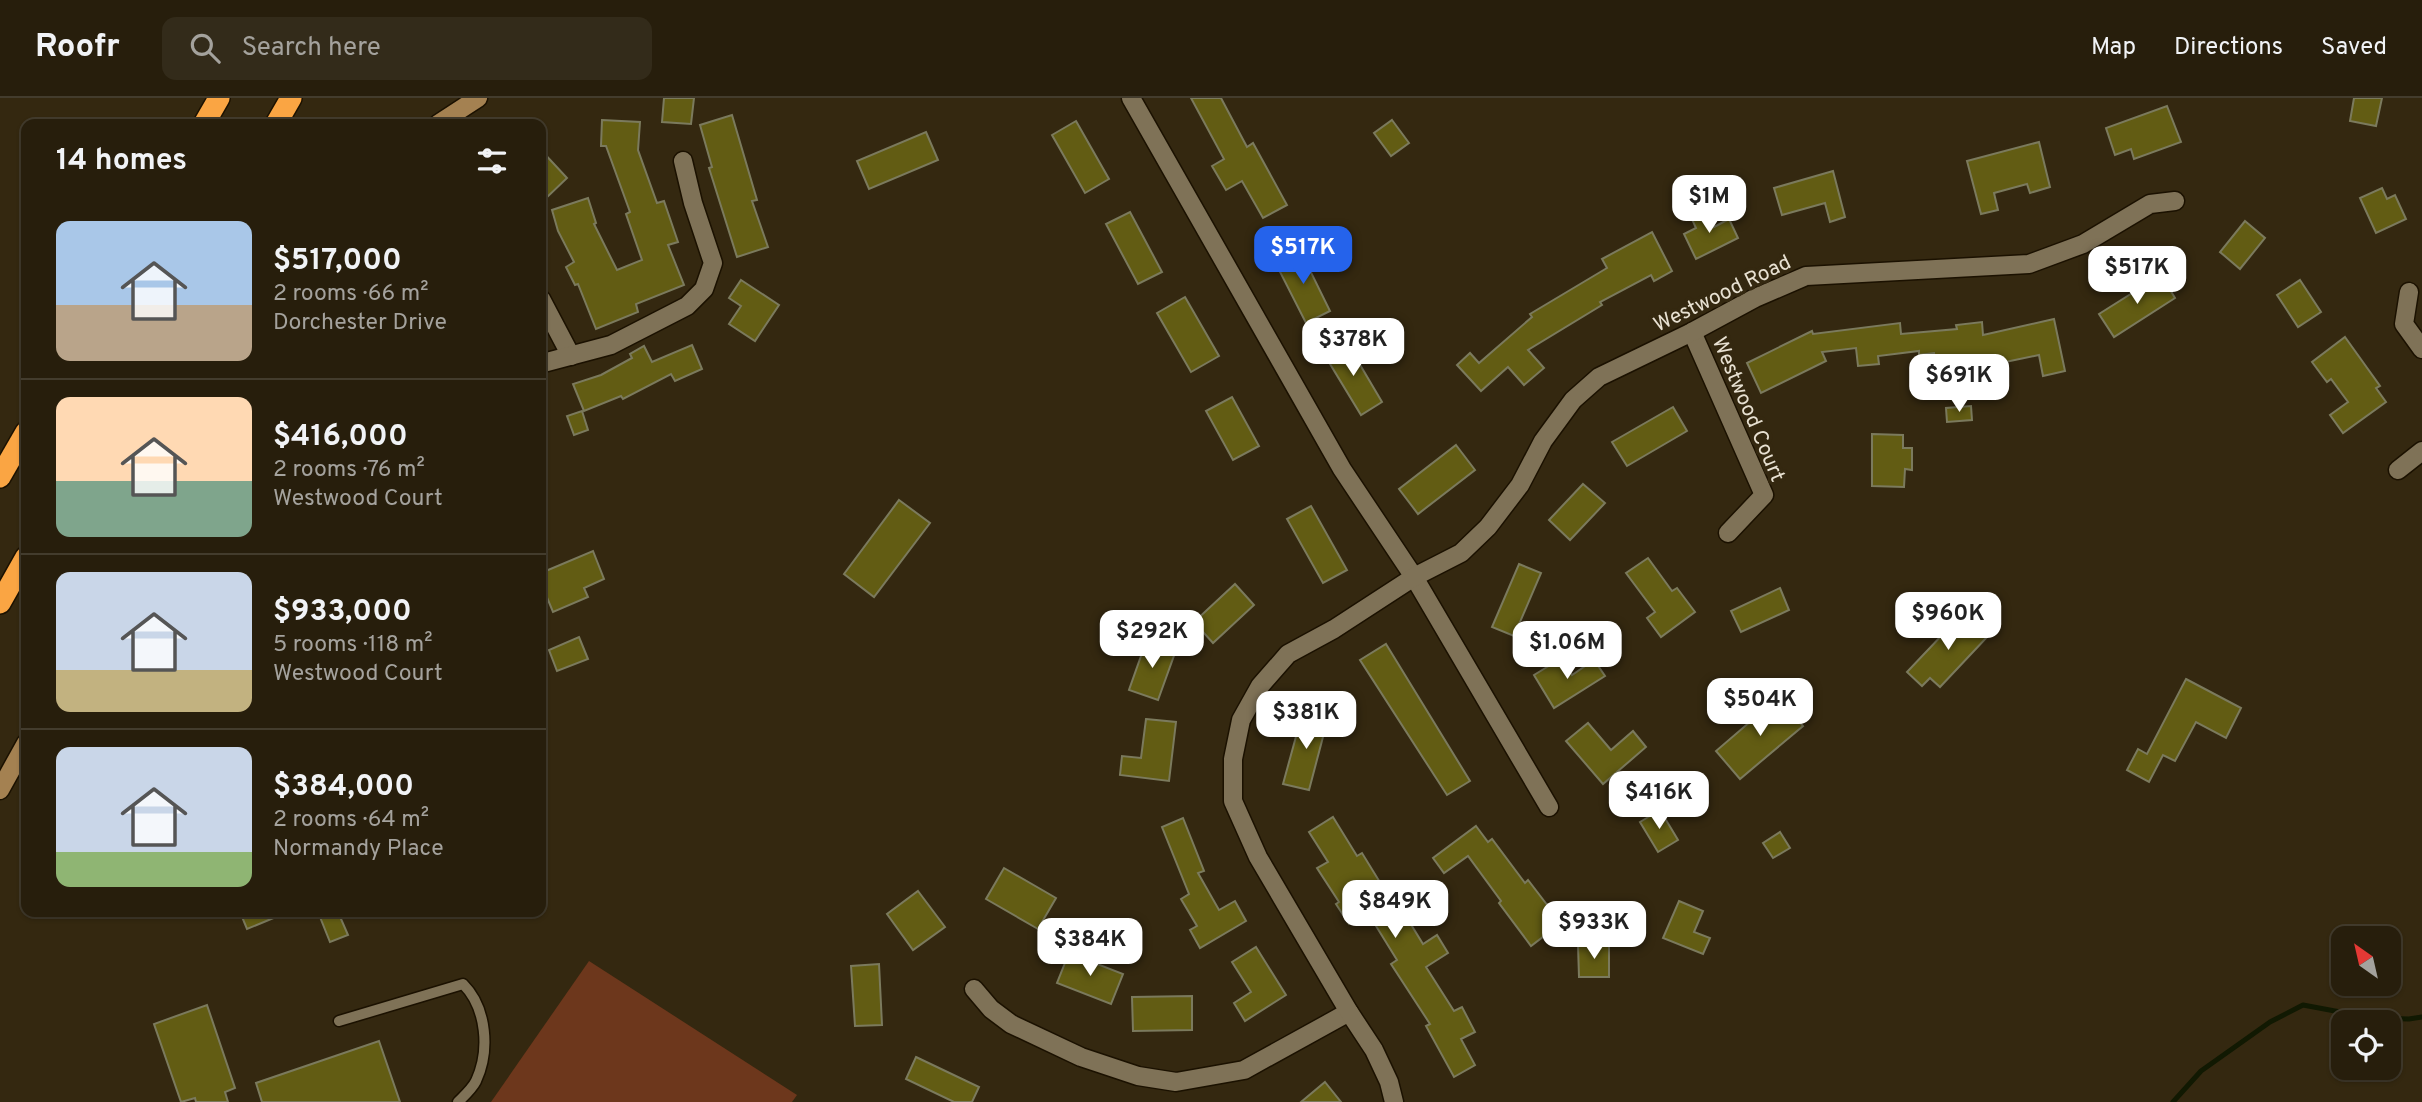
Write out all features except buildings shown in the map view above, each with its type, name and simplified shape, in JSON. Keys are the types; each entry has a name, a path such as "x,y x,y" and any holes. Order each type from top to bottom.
{"highway":[{"path":"207,119 219,98"},
{"path":"279,119 291,98"},
{"path":"0,477 21,441"},
{"path":"0,603 21,566"}],"street":[{"path":"446,119 478,98"},
{"path":"1131,98 1342,470 1415,577 1549,807"},
{"path":"546,362 611,345 687,306 704,289 713,263 683,161"},
{"name":"Westwood Road","path":"1394,1102 1374,1050 1258,857 1233,801 1233,759 1241,720 1260,686 1289,654 1334,629 1415,577 1461,553 1488,527 1520,485 1543,441 1573,400 1599,377 1755,298 1806,276 2029,264 2083,244 2150,204 2175,201"},
{"path":"2409,292 2404,324 2422,349"},
{"path":"546,308 571,356"},
{"name":"Westwood Court","path":"1692,332 1764,495 1728,533"},
{"path":"2398,470 2422,450"},
{"path":"0,790 21,752"},
{"path":"974,989 991,1009 1011,1024 1081,1057 1138,1076 1176,1082 1244,1070 1349,1012"}],"lane":[{"path":"339,1021 463,984 472,994 483,1025 484,1054 475,1083 458,1102"}],"shaded area":[{"path":"589,961 797,1095 792,1102 491,1102"}],"waterway":[{"path":"2173,1102 2201,1071 2270,1022 2303,1005 2372,1018 2422,1017"}]}
